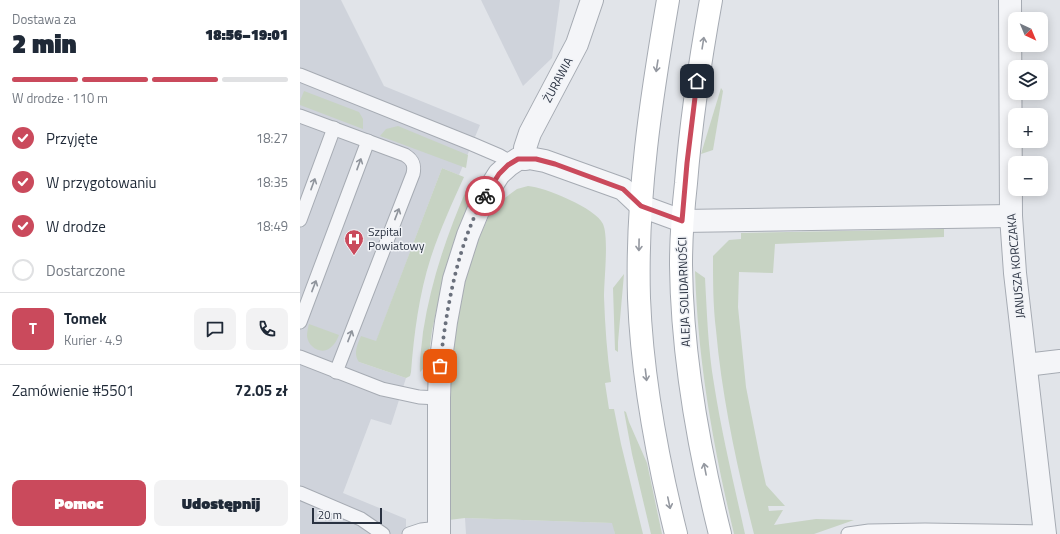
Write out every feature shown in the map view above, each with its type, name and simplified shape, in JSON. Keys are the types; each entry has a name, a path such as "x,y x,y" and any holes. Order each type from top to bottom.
{"main road":[{"path":"668,0 656,67 646,144 641,206 639,298 642,343 653,421 669,506 676,534"},
{"name":"ALEJA SOLIDARNOŚCI","path":"711,0 694,95 682,221 681,275 686,356 698,434 720,534"}],"street":[{"name":"ŻURAWIA","path":"518,161 525,148 530,133 577,44 592,0"},
{"name":"JANUSZA KORCZAKA","path":"1010,0 1011,216 1015,272 1045,533"},
{"path":"439,531 440,366 454,279 468,235 484,200 499,174 518,161 536,159 623,189 641,206 682,221 1011,216"},
{"path":"1026,365 1060,361"}],"lane":[{"path":"300,75 500,156 518,161"},
{"path":"300,116 409,157 412,160 414,169 336,372"},
{"path":"300,220 334,128"},
{"path":"300,322 368,141"},
{"path":"300,357 387,391 419,397 439,398"},
{"path":"300,493 361,519 383,534"},
{"path":"409,534 420,530 439,531"},
{"path":"848,534 869,531 918,530 1045,533"}],"shaded area":[{"name":"Szpital Powiatowy","path":"300,0 341,0 384,86 480,125 459,175 442,168 376,342 359,362 406,378 391,425 371,419 343,493 406,519 406,534 300,534"},
{"path":"481,0 560,0 552,58 523,86"},
{"path":"465,518 613,523 615,534 466,534"}],"green space":[{"path":"721,88 723,91 713,150 701,154"},
{"path":"304,91 359,112 363,119 363,129 300,105"},
{"path":"398,126 468,155 466,168 380,136 386,129"},
{"path":"442,168 464,177 442,227 427,271 418,314 411,372 410,376 406,378 359,362 356,356 356,349 361,336 376,341"},
{"path":"471,183 477,186 460,226 445,269 432,331 428,361 427,365 420,372 423,332 430,294 453,222 468,186"},
{"path":"528,186 557,194 591,211 603,224 605,230 606,249 604,297 607,350 611,382 605,383 609,409 614,409 643,534 615,534 612,523 465,518 449,520 449,385 453,342 463,287 468,268 480,236 495,202 498,198 502,200 517,189"},
{"path":"944,229 944,237 775,244 773,273 739,272 738,307 746,387 766,485 785,506 768,506 769,511 783,510 774,525 816,519 854,520 814,534 754,534 736,458 722,381 714,311 713,256 729,240 741,239 741,233"},
{"path":"695,271 705,278 709,344 714,384 724,441 745,534 734,534 719,468 703,371 699,338"},
{"path":"624,274 618,352 615,350 613,288"},
{"path":"309,324 339,335 337,340 330,348 326,350 323,351 316,349 308,340 307,332"},
{"path":"624,411 626,412 647,463 662,534 651,534 632,454"}],"way so far":[{"path":"440,366 449,302 454,279 468,235 485,196"}],"place":[{"name":"Szpital Powiatowy","path":"354,256"}],"route":[{"path":"485,196 499,174 508,165 518,159 529,158 555,164 623,189 641,206 682,221 694,95 697,81"}]}
